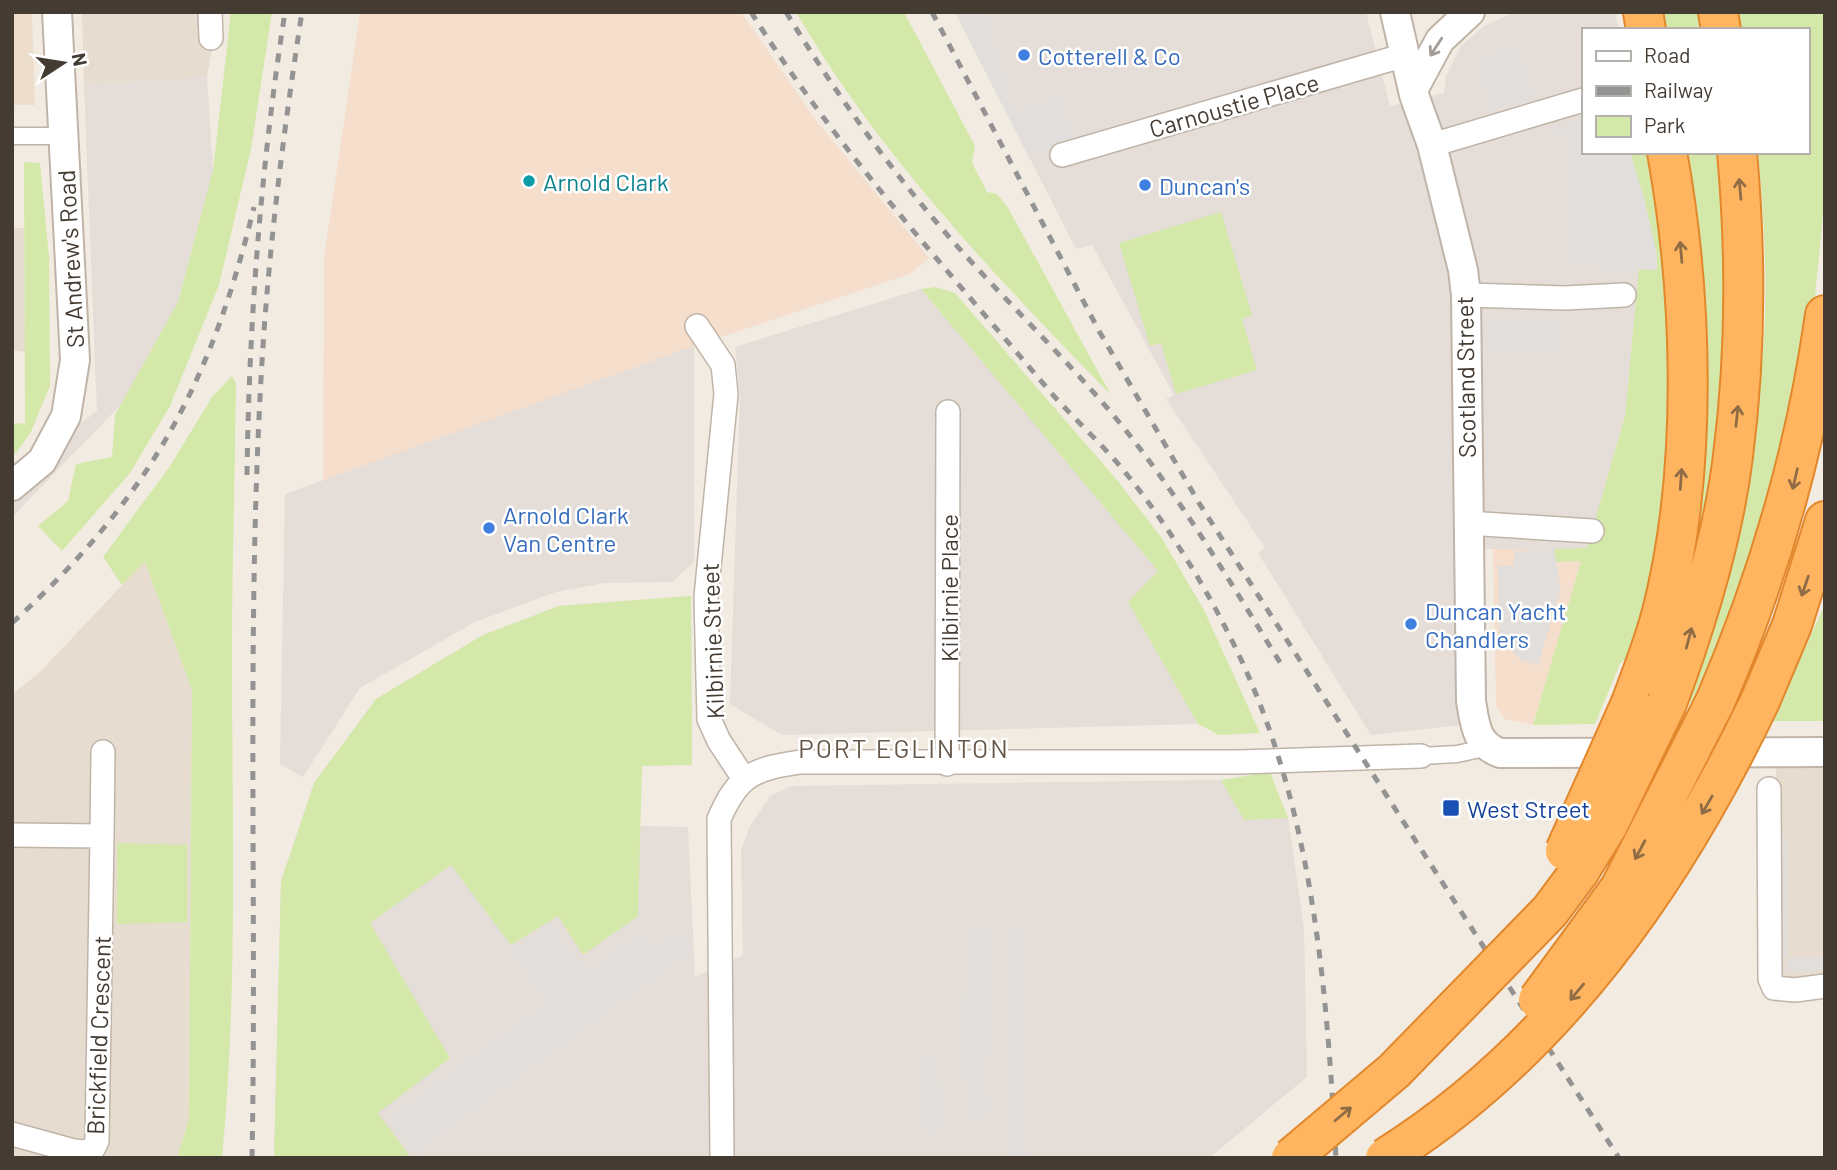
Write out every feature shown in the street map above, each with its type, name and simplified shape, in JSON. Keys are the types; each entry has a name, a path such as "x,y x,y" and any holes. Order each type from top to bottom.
{"highway":[{"path":"1291,1158 1394,1071 1550,911 1579,872 1623,797 1649,703 1662,612 1675,547 1686,408 1687,326 1683,272 1667,154"},
{"path":"1649,703 1683,660 1714,546 1733,458 1744,297 1737,154"},
{"path":"1384,1158 1481,1063 1552,984 1620,888 1715,702 1770,563 1791,492 1810,410 1825,315"},
{"path":"1384,1158 1451,1114 1516,1054 1571,1000 1620,940 1709,802 1760,701 1792,625 1825,521"}],"street":[{"name":"St Andrew's Road","path":"12,486 42,461 66,416 75,360 57,12"},
{"path":"210,12 211,38"},
{"name":"Scotland Street","path":"1395,12 1413,90 1433,145 1463,270 1466,295 1471,701 1479,738 1485,748"},
{"path":"1413,90 1440,40 1469,12"},
{"name":"Carnoustie Place","path":"1062,155 1405,55"},
{"path":"1433,145 1582,100"},
{"path":"12,136 63,136"},
{"path":"1466,295 1565,298 1624,295"},
{"name":"Kilbirnie Street","path":"697,326 723,365 726,394 706,597 709,719 719,741 744,779"},
{"name":"Kilbirnie Place","path":"947,764 948,412"},
{"path":"1467,523 1592,531"},
{"path":"722,1158 719,819 731,792 744,779 772,766 800,762 1238,762 1457,754 1485,748 1500,752 1547,754 1825,752"},
{"name":"Brickfield Crescent","path":"12,1134 80,1152 93,1149 97,1141 103,752"},
{"path":"1769,789 1770,979 1774,988 1795,990 1825,986"},
{"path":"12,835 102,836"}],"shaded area":[{"path":"12,12 32,12 35,105 12,105"},
{"path":"82,12 219,12 207,77 84,85"},
{"name":"Arnold Clark","path":"360,12 741,12 815,119 929,258 910,274 694,346 323,481 324,258"},
{"path":"955,12 1366,12 1390,106 1444,93 1446,76 1461,46 1484,26 1515,12 1614,12 1619,28 1582,28 1582,154 1631,154 1657,254 1639,270 1625,416 1587,549 1462,549 1461,725 1371,735 1258,553 1265,548 1166,399 1174,395 1092,245 1076,249"},
{"path":"955,12 986,12 1014,111 1061,97 1074,141 1027,154"},
{"path":"1520,46 1535,98 1491,111 1476,58"},
{"path":"207,77 213,170 178,302 137,388 12,517 12,476 97,411 84,85"},
{"path":"1582,119 1582,154 1631,154 1657,254 1657,270 1568,267 1569,136 1555,135 1553,127"},
{"path":"12,228 24,228 25,352 12,350"},
{"path":"921,289 1159,571 1128,602 1198,724 782,735 730,704 740,395 735,347"},
{"path":"1563,320 1563,353 1489,354 1488,321"},
{"name":"Arnold Clark Van Centre","path":"694,346 694,562 672,582 605,583 556,592 475,622 360,688 303,777 280,764 285,494"},
{"path":"1493,549 1554,549 1554,562 1581,561 1533,725 1505,719 1496,706"},
{"path":"1554,549 1561,590 1538,665 1521,660 1509,649 1500,649 1498,566 1513,566 1515,551"},
{"path":"145,561 192,690 189,1119 177,1158 12,1158 12,694 39,673"},
{"path":"691,596 692,765 642,765 639,826 688,827 695,977 743,955 741,850 750,826 770,796 791,786 1221,780 1244,820 1288,818 1304,928 1307,1077 1209,1158 274,1158 281,881 314,783 376,699 483,635 559,606"},
{"path":"1825,754 1825,981 1776,983 1776,756"},
{"path":"1773,836 1786,836 1787,958 1774,958"},
{"path":"550,923 586,972 642,932 655,948 678,931 692,951 414,1154 388,1118 546,1002 510,952"},
{"path":"993,928 994,1054 986,1056 989,1118 966,1122 963,1058 965,930"},
{"path":"1004,928 1022,928 1028,1158 1008,1158"},
{"path":"1787,958 1825,958 1825,970 1787,971"},
{"path":"918,1058 939,1058 942,1132 922,1133"}],"green space":[{"path":"231,12 272,12 251,149 219,285 170,406 130,473 62,551 38,526 68,501 76,464 112,457 115,415 178,302 213,170"},
{"path":"796,12 904,12 975,146 972,163 987,192 997,194 1007,206 1111,395 983,260 902,165 864,116"},
{"path":"1654,12 1703,12 1706,28 1659,28"},
{"path":"1738,12 1825,12 1825,194 1811,338 1771,510 1695,702 1683,702 1741,473 1761,368 1765,275 1758,154 1809,154 1809,28 1741,28"},
{"path":"1631,154 1654,154 1674,368 1657,574 1630,655 1620,664 1595,724 1533,725 1581,561 1554,562 1554,549 1587,548 1625,416 1639,269 1656,270 1657,254"},
{"path":"1679,154 1721,154 1726,232 1727,339 1719,424 1685,597"},
{"path":"24,162 40,163 49,257 50,386 30,434 12,458 12,424 25,423"},
{"path":"1221,212 1252,315 1242,319 1257,370 1176,394 1161,343 1150,346 1119,243"},
{"path":"936,287 955,293 1117,480 1161,537 1204,610 1260,733 1219,735 1198,724 1128,602 1158,571 921,289"},
{"path":"232,376 236,384 232,620 233,906 227,1095 222,1158 177,1158 189,1119 192,690 145,562 122,585 103,557 170,466 212,397"},
{"path":"691,596 692,765 642,766 638,916 583,955 558,916 511,945 451,865 370,923 450,1058 378,1113 411,1158 274,1158 281,881 314,783 376,699 483,635 559,606"},
{"path":"1825,604 1825,721 1772,721"},
{"path":"1270,772 1288,818 1244,820 1221,780"},
{"path":"117,843 187,845 187,922 117,924"}],"railway":[{"path":"247,475 250,359 258,243 269,127 285,12"},
{"path":"252,1158 253,660 257,461 273,230 302,12"},
{"path":"751,12 819,111 892,205 1047,388 1139,490 1176,542 1225,626 1273,739 1304,856 1322,976 1336,1158"},
{"path":"786,12 860,125 922,205 964,254 1089,387 1156,470 1200,534 1281,664"},
{"path":"932,12 1099,331 1199,503 1619,1158"},
{"path":"12,623 60,577 101,531 137,484 168,436 217,330 237,271 254,207"}],"place":[{"name":"Cotterell & Co","path":"1024,55"},
{"name":"Arnold Clark","path":"529,181"},
{"name":"Duncan's","path":"1145,185"},
{"name":"Arnold Clark Van Centre","path":"489,528"},
{"name":"Duncan Yacht Chandlers","path":"1411,624"},
{"name":"West Street","path":"1451,808"}],"district":[{"name":"PORT EGLINTON","path":"904,747"}]}
